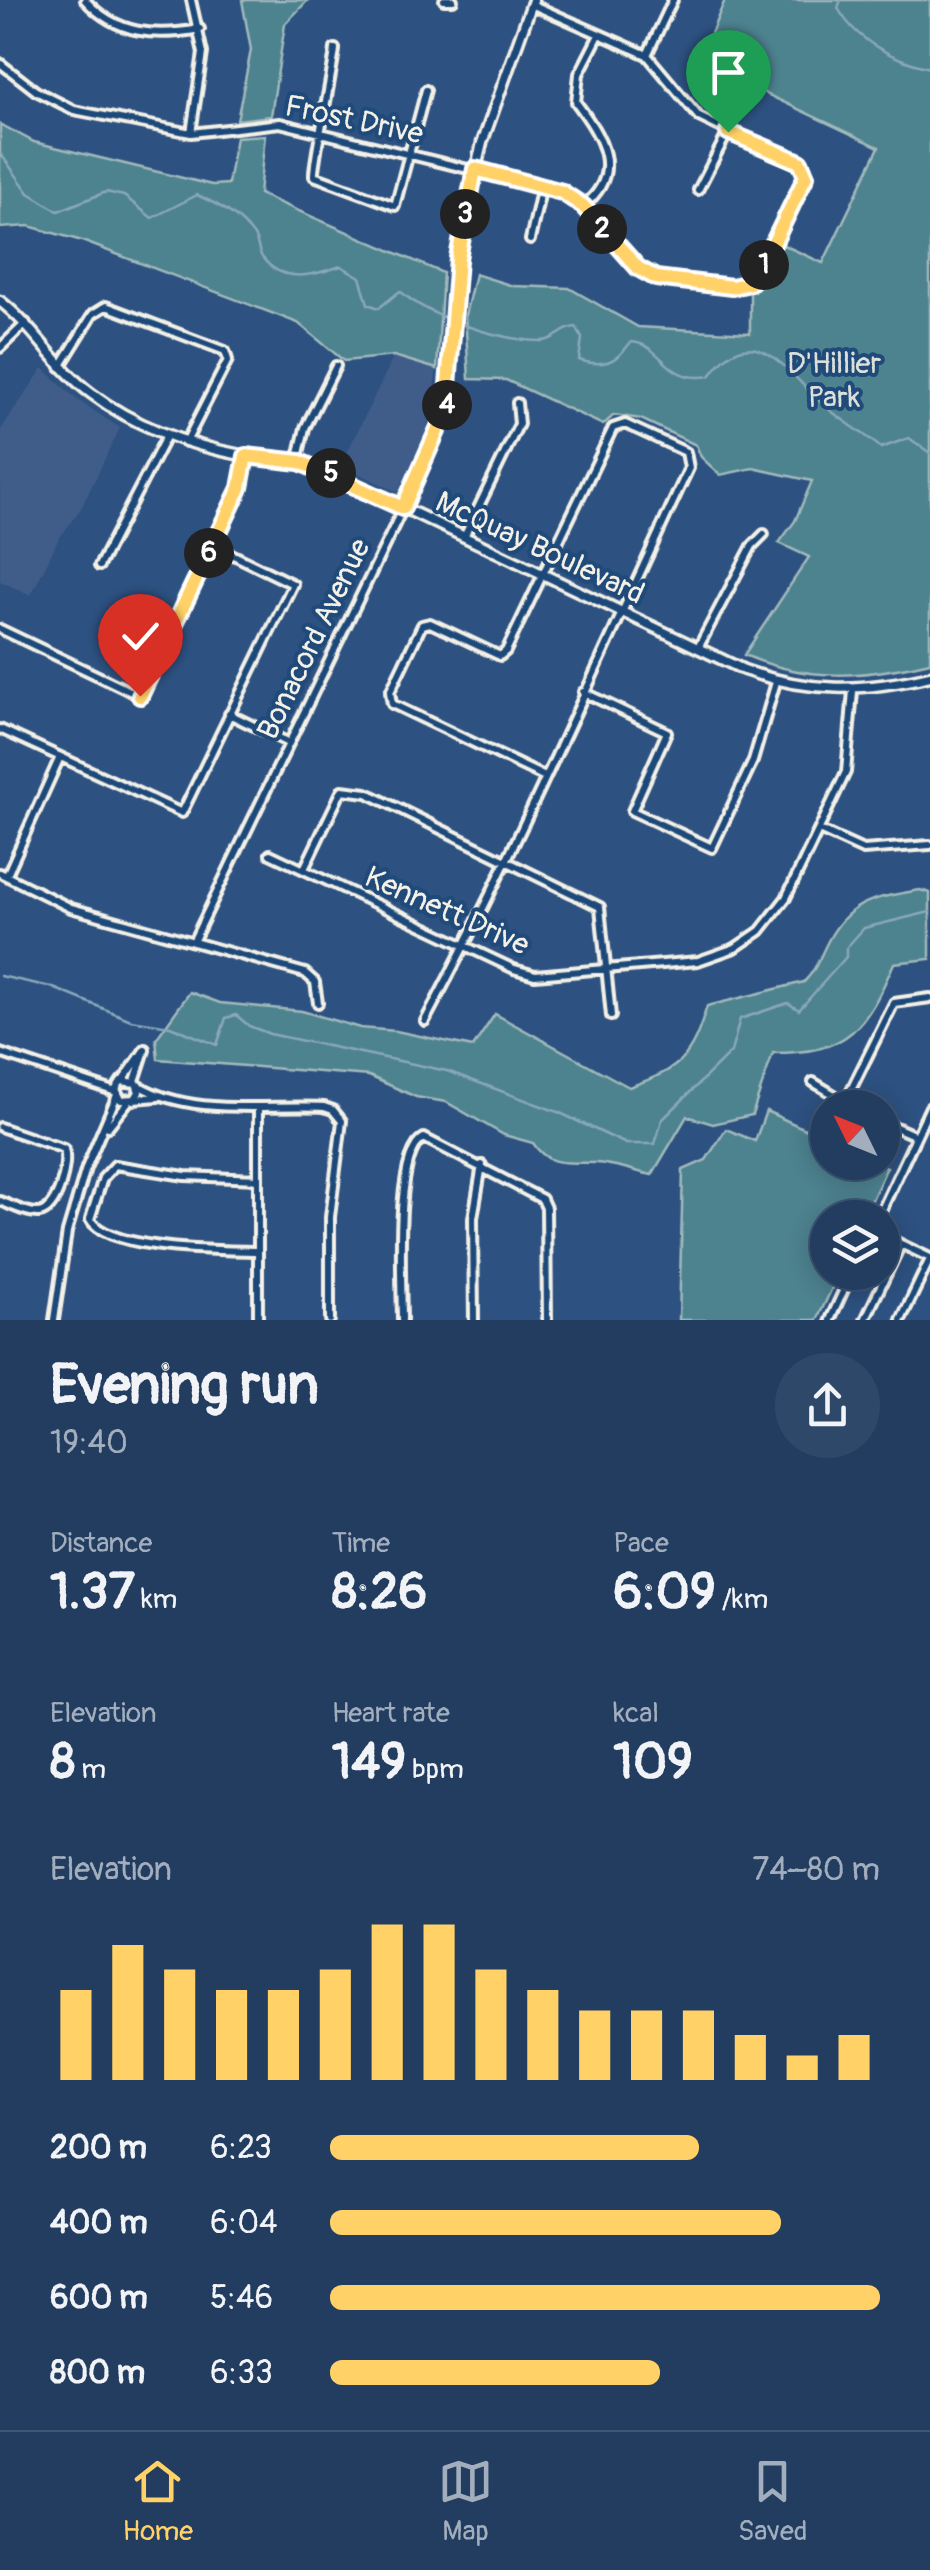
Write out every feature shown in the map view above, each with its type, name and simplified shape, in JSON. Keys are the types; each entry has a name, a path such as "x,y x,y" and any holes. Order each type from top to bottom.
{"street":[{"path":"85,0 107,20 136,32 200,28"},
{"path":"191,0 203,53 191,133"},
{"path":"444,0 453,0"},
{"path":"647,55 673,0"},
{"path":"532,2 647,55 699,116 805,168 806,176 759,273 750,283 732,287 656,278 638,268 583,206 602,185 608,170 602,136 576,102 580,74 599,35"},
{"name":"Bonacord Avenue","path":"194,942 446,411 453,305 475,169 532,2"},
{"path":"335,50 323,132 311,167 314,176 390,208 400,200 426,90"},
{"name":"Frost Drive","path":"0,63 36,91 74,110 191,133 280,123 542,186 562,192 583,206"},
{"path":"698,190 728,132"},
{"path":"530,240 542,186"},
{"name":"McQuay Boulevard","path":"0,301 26,324 60,367 112,408 167,436 246,456 296,462 776,682 852,691 930,676"},
{"path":"60,367 93,314 106,306 225,351 228,360 186,442"},
{"path":"0,348 26,324"},
{"path":"296,462 306,428 336,366"},
{"path":"464,537 519,424 517,403"},
{"path":"425,1021 463,945 689,468 686,452 625,424 612,428 506,651 500,656 430,623 422,625 390,692 392,704 543,776"},
{"path":"100,566 167,436"},
{"path":"0,629 140,696 240,488 246,456"},
{"path":"698,648 752,546 764,534"},
{"path":"0,729 182,813 293,584 213,544"},
{"path":"583,692 667,732 632,811 712,848 753,762 776,682"},
{"name":"Kennett Drive","path":"270,854 535,975 698,960 748,940 778,912 846,772 852,691"},
{"path":"230,714 289,743"},
{"path":"60,758 4,874 71,908 305,973 315,982 318,1004"},
{"path":"304,870 342,790 350,788 504,859 600,907 611,1016"},
{"path":"819,830 863,850 930,845"},
{"path":"850,1090 894,1003 930,998"},
{"path":"57,1320 67,1232 86,1168 104,1132 121,1081 145,1050 131,1101 104,1132"},
{"path":"0,1053 86,1079 131,1101 158,1098 333,1110 342,1121 330,1217 330,1320"},
{"path":"86,1079 137,1083 158,1098"},
{"path":"814,1082 826,1090"},
{"path":"258,1107 258,1320"},
{"path":"886,1200 930,1108"},
{"path":"0,1127 64,1149 67,1160 45,1212 36,1213 0,1201"},
{"path":"900,1128 916,1136"},
{"path":"402,1320 402,1218 410,1152 424,1138 532,1192 545,1204 547,1320"},
{"path":"257,1251 179,1248 119,1237 99,1232 90,1218 103,1178 115,1164 184,1176 258,1179"},
{"path":"474,1320 473,1218 482,1165"},
{"path":"866,1320 901,1244 930,1258 901,1320"},
{"path":"830,1320 844,1290"}],"shaded area":[{"path":"394,356 437,369 427,428 398,492 341,465"},
{"path":"43,368 76,399 120,428 81,508 58,540 31,595 0,581 0,431"}],"green space":[{"path":"242,0 308,0 285,24 271,116 237,120 251,50"},
{"name":"D'Hillier Park","path":"725,0 930,0 930,662 836,675 791,670 744,655 809,557 779,543 795,521 812,481 753,468 720,475 701,457 696,445 641,419 614,415 603,425 506,380 469,379 465,315 475,274 513,286 569,288 638,327 750,333 750,290 764,284 781,244 823,263 879,147 742,80 707,43"},
{"path":"0,124 34,142 212,185 228,184 236,137 265,135 259,194 443,273 437,369 394,356 344,361 298,323 82,241 29,226 0,228"},
{"path":"920,890 930,893 930,959 894,963 874,1005 851,1033 837,1042 799,1052 773,1053 752,1115 713,1124 687,1116 652,1175 603,1164 553,1160 533,1143 504,1135 446,1102 416,1097 369,1076 158,1059 156,1039 190,992 220,1003 302,1011 360,1028 396,1031 473,1047 495,1014 629,1087 682,1060 707,1006 804,982 846,916 866,903"},
{"path":"766,1111 810,1131 810,1180 881,1180 872,1200 810,1200 810,1290 831,1290 817,1320 679,1320 683,1170 706,1160 726,1129 755,1141"}],"waterway":[{"path":"841,0 838,8 866,39 903,60 930,68"},
{"path":"0,153 29,193 58,211 106,192 124,196 152,218 197,195 242,222 254,236 262,257 279,271 299,275 341,266 360,277 368,304 379,308 400,291 447,318 505,337 545,341 576,327 582,338 579,360 609,362 631,342 651,349 673,369 695,377 710,376 726,358 741,349 756,349 784,366 825,406 881,448 909,438 930,453"},
{"path":"0,976 51,987 131,1020 170,1026 217,1045 226,1018 236,1015 249,1026 270,1034 447,1071 558,1112 626,1144 655,1144 662,1120 731,1052 740,1019 788,1003 799,1010 846,957 846,948 864,928 930,912"}],"route":[{"path":"140,696 240,488 246,456 300,462 403,508 446,411 458,258 475,169 562,192 583,206 638,268 656,278 743,286 759,273 806,176 800,162 728,132"}]}
